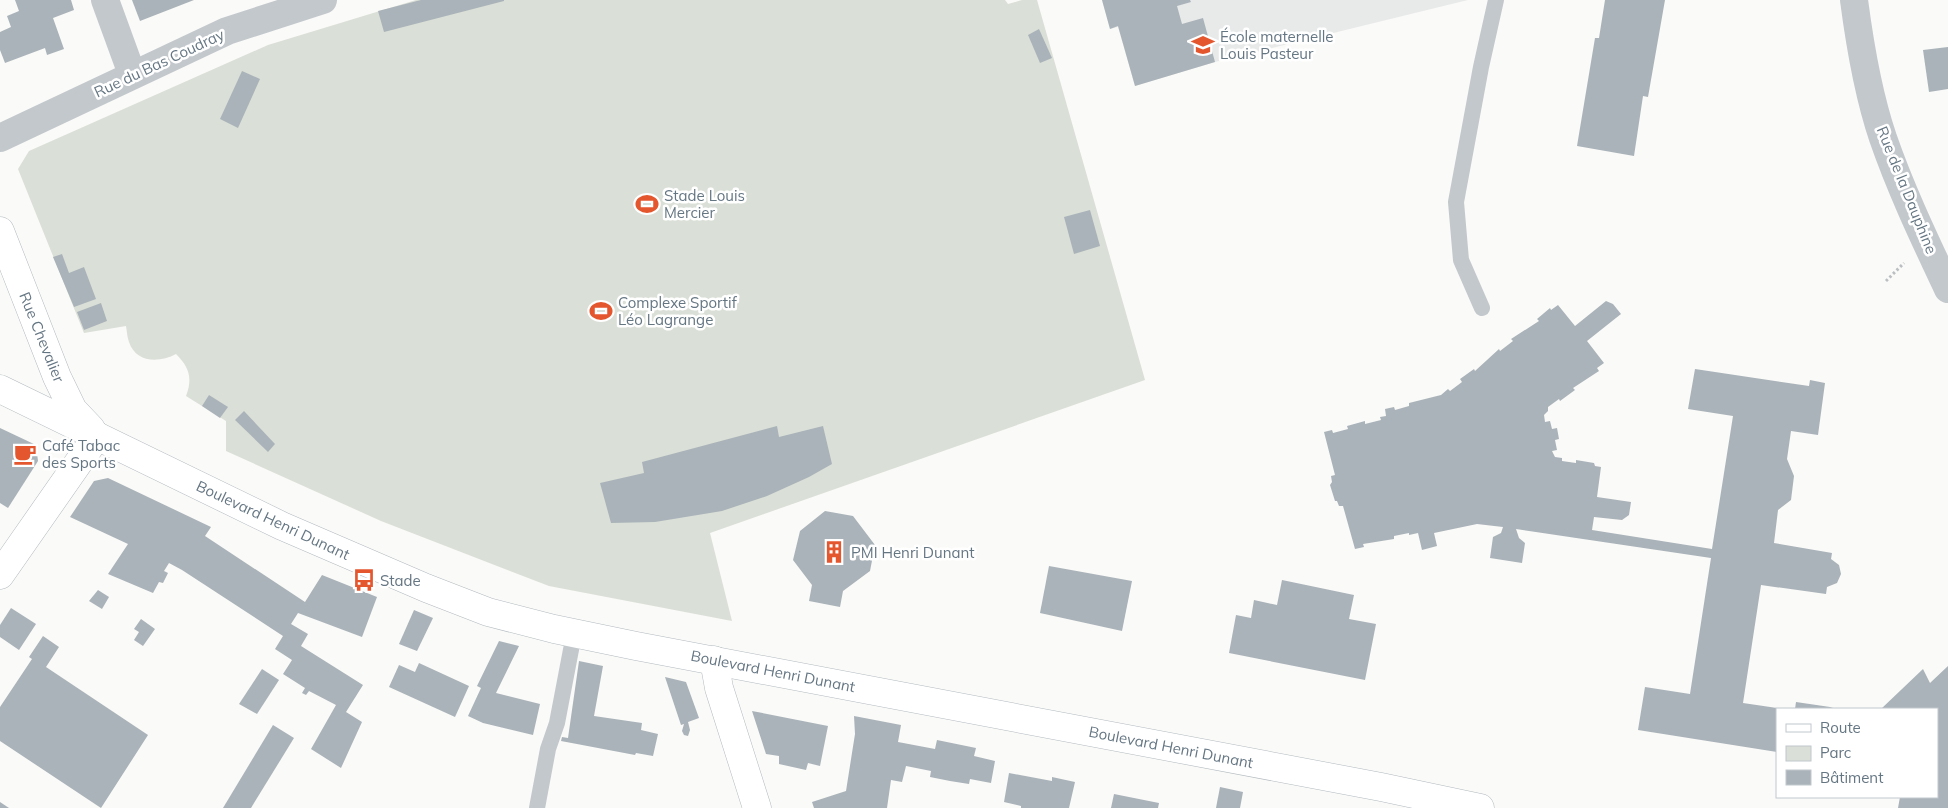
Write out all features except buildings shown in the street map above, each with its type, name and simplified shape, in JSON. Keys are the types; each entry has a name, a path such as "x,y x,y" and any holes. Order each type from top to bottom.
{"main road":[{"name":"Rue Chevalier","path":"0,231 57,377 73,410 97,436"},
{"path":"4,391 35,390 57,377"},
{"name":"Boulevard Henri Dunant","path":"4,391 282,526 426,588 488,612 574,634 714,660 1425,802 1480,808"},
{"path":"0,575 97,436"},
{"path":"714,660 719,688 757,808"}],"street":[{"path":"105,0 132,74"},
{"name":"Rue du Bas Coudray","path":"0,138 132,74 227,31 323,0"},
{"name":"Rue de la Dauphine","path":"1854,0 1859,34 1883,137 1906,196 1948,289"}],"lane":[{"path":"1482,308 1461,260 1456,202 1481,67 1496,0"},
{"path":"537,808 548,749 557,723 574,634"}],"shaded area":[{"name":"École maternelle Louis Pasteur","path":"1102,0 1468,0 1215,62 1135,86 1118,27 1110,29"}],"green space":[{"name":"Complexe Sportif Léo Lagrange","path":"416,0 1005,0 1008,4 1022,0 1037,0 1145,380 710,533 732,621 549,586 381,521 226,451 226,421 186,396 189,384 187,368 176,354 156,360 142,357 132,349 128,340 126,326 84,333 18,169 29,151 268,45"}],"place":[{"name":"École maternelle Louis Pasteur","path":"1203,45"},
{"name":"Stade Louis Mercier","path":"647,204"},
{"name":"Complexe Sportif Léo Lagrange","path":"601,311"},
{"name":"Café Tabac des Sports","path":"25,454"},
{"name":"PMI Henri Dunant","path":"834,552"},
{"name":"Stade","path":"364,580"}]}
